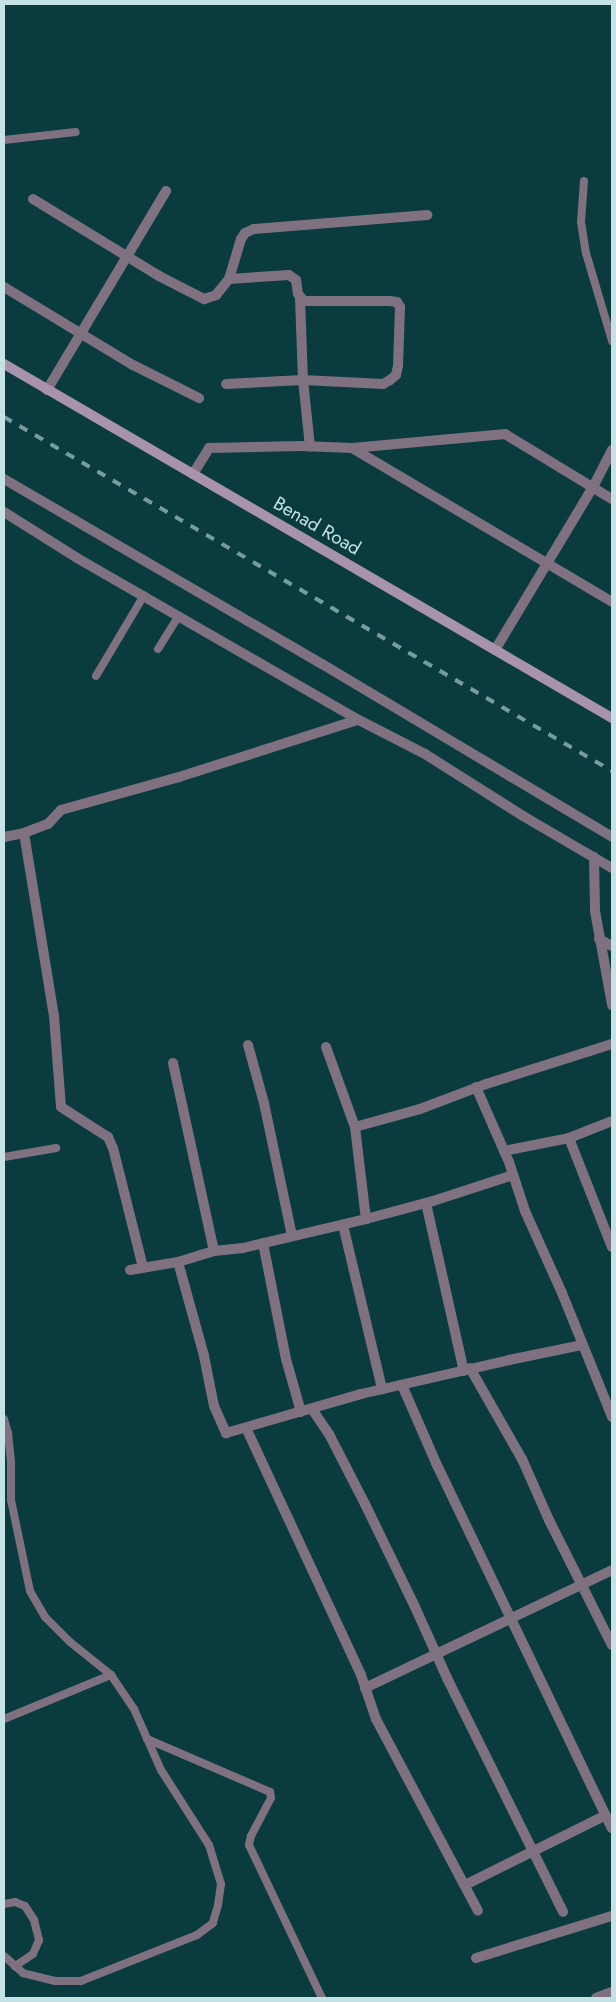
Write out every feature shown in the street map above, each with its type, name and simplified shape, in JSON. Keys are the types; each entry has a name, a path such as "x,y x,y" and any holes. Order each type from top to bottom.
{"main road":[{"name":"Benad Road","path":"4,364 612,718"}],"street":[{"path":"48,390 166,191"},
{"path":"33,199 127,256 204,299 216,295 229,279 241,240 245,233 254,229 427,215"},
{"path":"229,279 289,275 296,280 300,298 303,380 310,447"},
{"path":"4,287 133,364 199,398"},
{"path":"226,384 303,380 382,384 396,375 400,307 397,302 309,302 300,298"},
{"path":"193,474 210,448 352,448 505,434 612,499"},
{"path":"352,448 612,602"},
{"path":"495,650 593,487 612,450"},
{"path":"4,479 322,664 612,837"},
{"path":"4,512 77,558 358,720 425,754 522,816 612,868"},
{"path":"4,837 24,833 48,824 61,810 123,794 358,720"},
{"path":"24,833 54,1016 61,1107 108,1137 114,1148 143,1267"},
{"path":"594,857 595,910 612,1005"},
{"path":"599,939 612,946"},
{"path":"355,1127 420,1109 476,1087 612,1044"},
{"path":"248,1045 264,1103 292,1236"},
{"path":"326,1047 355,1127 366,1219"},
{"path":"173,1063 214,1251"},
{"path":"476,1087 504,1151 525,1211 562,1293 612,1417"},
{"path":"504,1151 568,1138 612,1122"},
{"path":"568,1138 612,1247"},
{"path":"130,1270 178,1262 214,1251 263,1243 343,1225 426,1203 513,1175"},
{"path":"426,1203 467,1369 522,1460 549,1520 612,1645"},
{"path":"343,1225 382,1390"},
{"path":"263,1243 286,1359 306,1410 329,1434 365,1504 436,1654 563,1912"},
{"path":"178,1262 204,1356 214,1406 226,1433 402,1385 467,1369 582,1345"},
{"path":"402,1385 436,1463 612,1828"},
{"path":"246,1428 286,1511 365,1688 376,1719 478,1911"},
{"path":"365,1688 612,1570"},
{"path":"465,1885 533,1853 606,1815"},
{"path":"476,1958 612,1916"},
{"path":"596,1998 612,1992"}],"lane":[{"path":"4,140 76,132"},
{"path":"584,181 581,222 586,253 612,341"},
{"path":"96,676 144,595"},
{"path":"158,649 179,616"},
{"path":"4,1157 56,1148"},
{"path":"4,1419 8,1433 10,1462 7,1501 30,1590 45,1616 70,1642 111,1675 134,1710 161,1770 210,1845 221,1884 213,1923 197,1934 81,1980 55,1981 23,1973 4,1956"},
{"path":"4,1719 111,1675"},
{"path":"147,1738 270,1792 270,1798 251,1836 249,1845 322,1998"},
{"path":"4,1904 15,1902 25,1906 34,1920 39,1940 33,1954 15,1966"}],"railway":[{"path":"4,417 612,771"}]}
